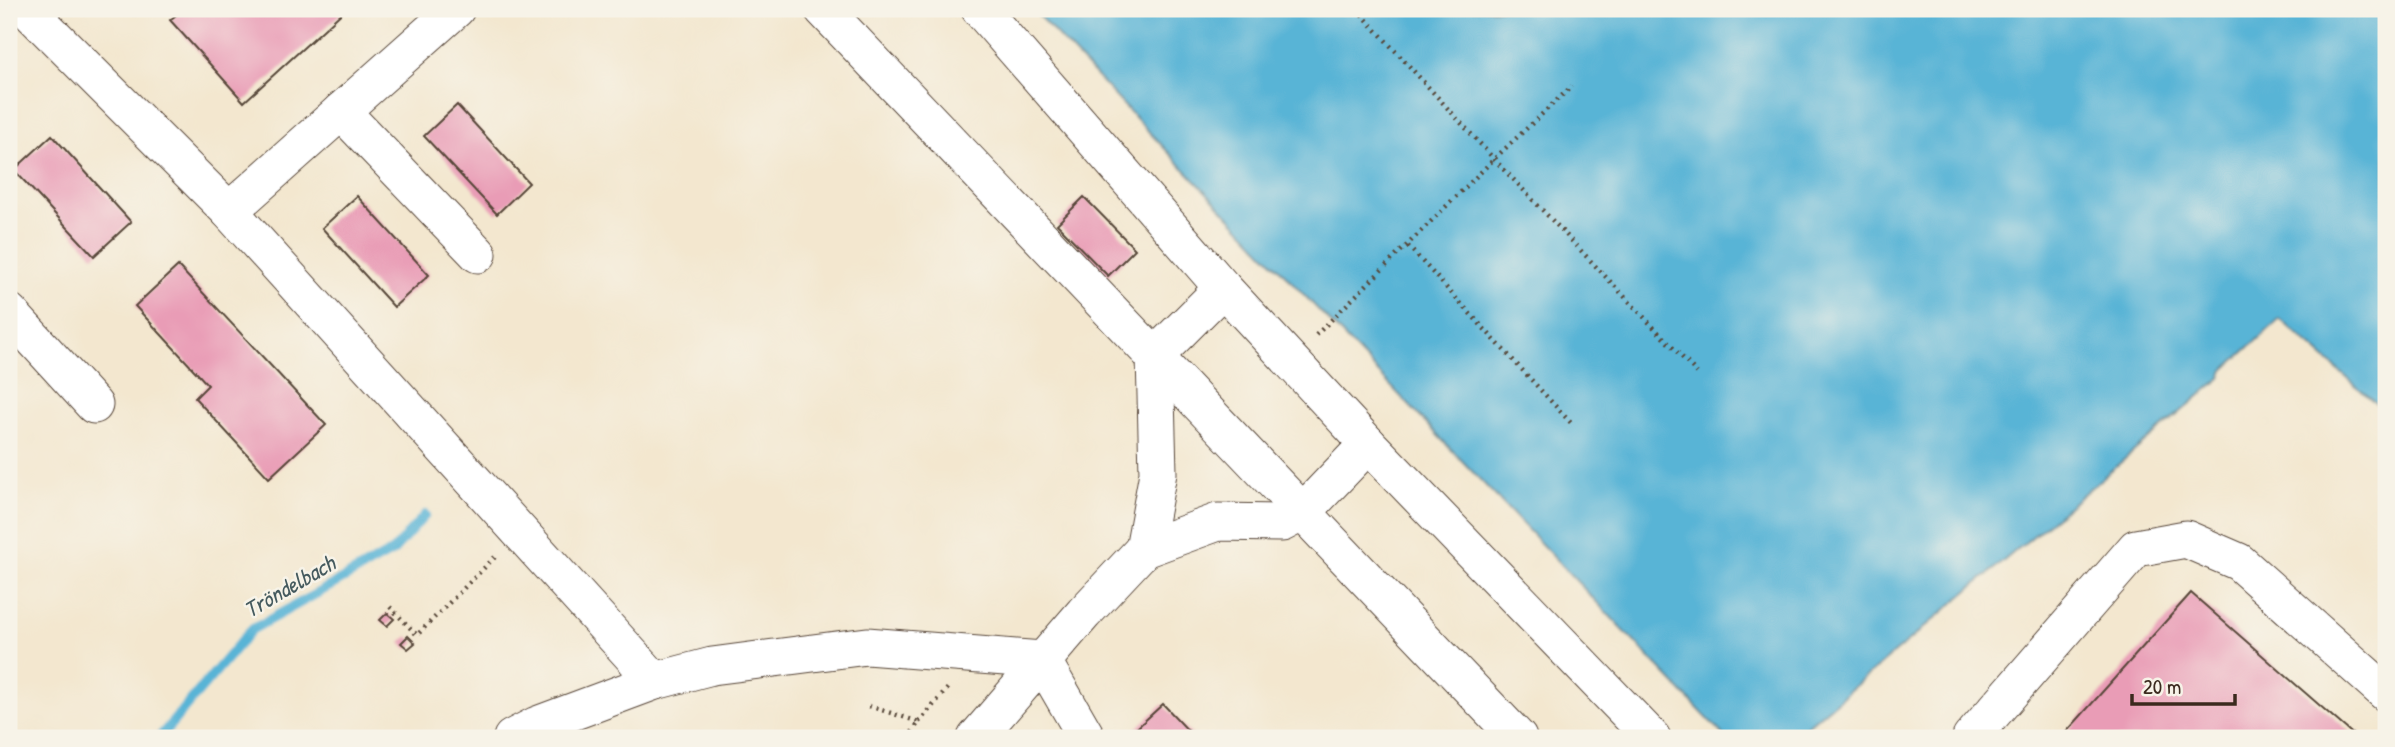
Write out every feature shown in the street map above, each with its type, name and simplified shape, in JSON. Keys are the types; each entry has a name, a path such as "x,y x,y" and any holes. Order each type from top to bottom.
{"lane":[{"path":"27,9 229,211 655,681"},
{"path":"229,211 456,9"},
{"path":"823,9 1518,738"},
{"path":"980,9 1223,288 1368,444 1652,738"},
{"path":"341,111 478,254"},
{"path":"1144,549 1158,473 1155,355 1223,288"},
{"path":"9,312 94,405"},
{"path":"976,738 1042,660 1144,549 1218,522 1282,523 1303,512 1368,444"},
{"path":"1971,738 2136,548 2186,539 2239,562 2386,693"},
{"path":"512,738 537,725 655,681 712,666 867,646 1042,660"},
{"path":"1042,660 1087,738"}],"path":[{"path":"1357,9 1494,159 1697,373"},
{"path":"1292,362 1328,321 1572,86"},
{"path":"1408,246 1571,424"},
{"path":"390,607 417,635 521,531"},
{"path":"869,706 919,722 908,738"}],"water":[{"path":"1032,9 2386,9 2386,412 2280,319 2224,370 2221,378 1793,738 1726,738"}],"building":[{"path":"183,9 346,9 244,102 170,20"},
{"path":"457,105 529,183 497,214 424,136"},
{"path":"52,135 131,222 94,256 14,170"},
{"path":"357,196 429,275 394,307 322,228"},
{"path":"1084,197 1135,249 1108,276 1057,224"},
{"path":"178,266 326,425 269,478 195,398 208,385 135,306"},
{"path":"2191,593 2357,738 2061,738"},
{"path":"387,613 394,619 387,626 380,620"},
{"path":"408,636 415,643 408,649 401,643"},
{"path":"1163,704 1195,738 1126,738"}],"waterway":[{"name":"Tröndelbach","path":"159,738 251,630 393,551 425,515"}]}
